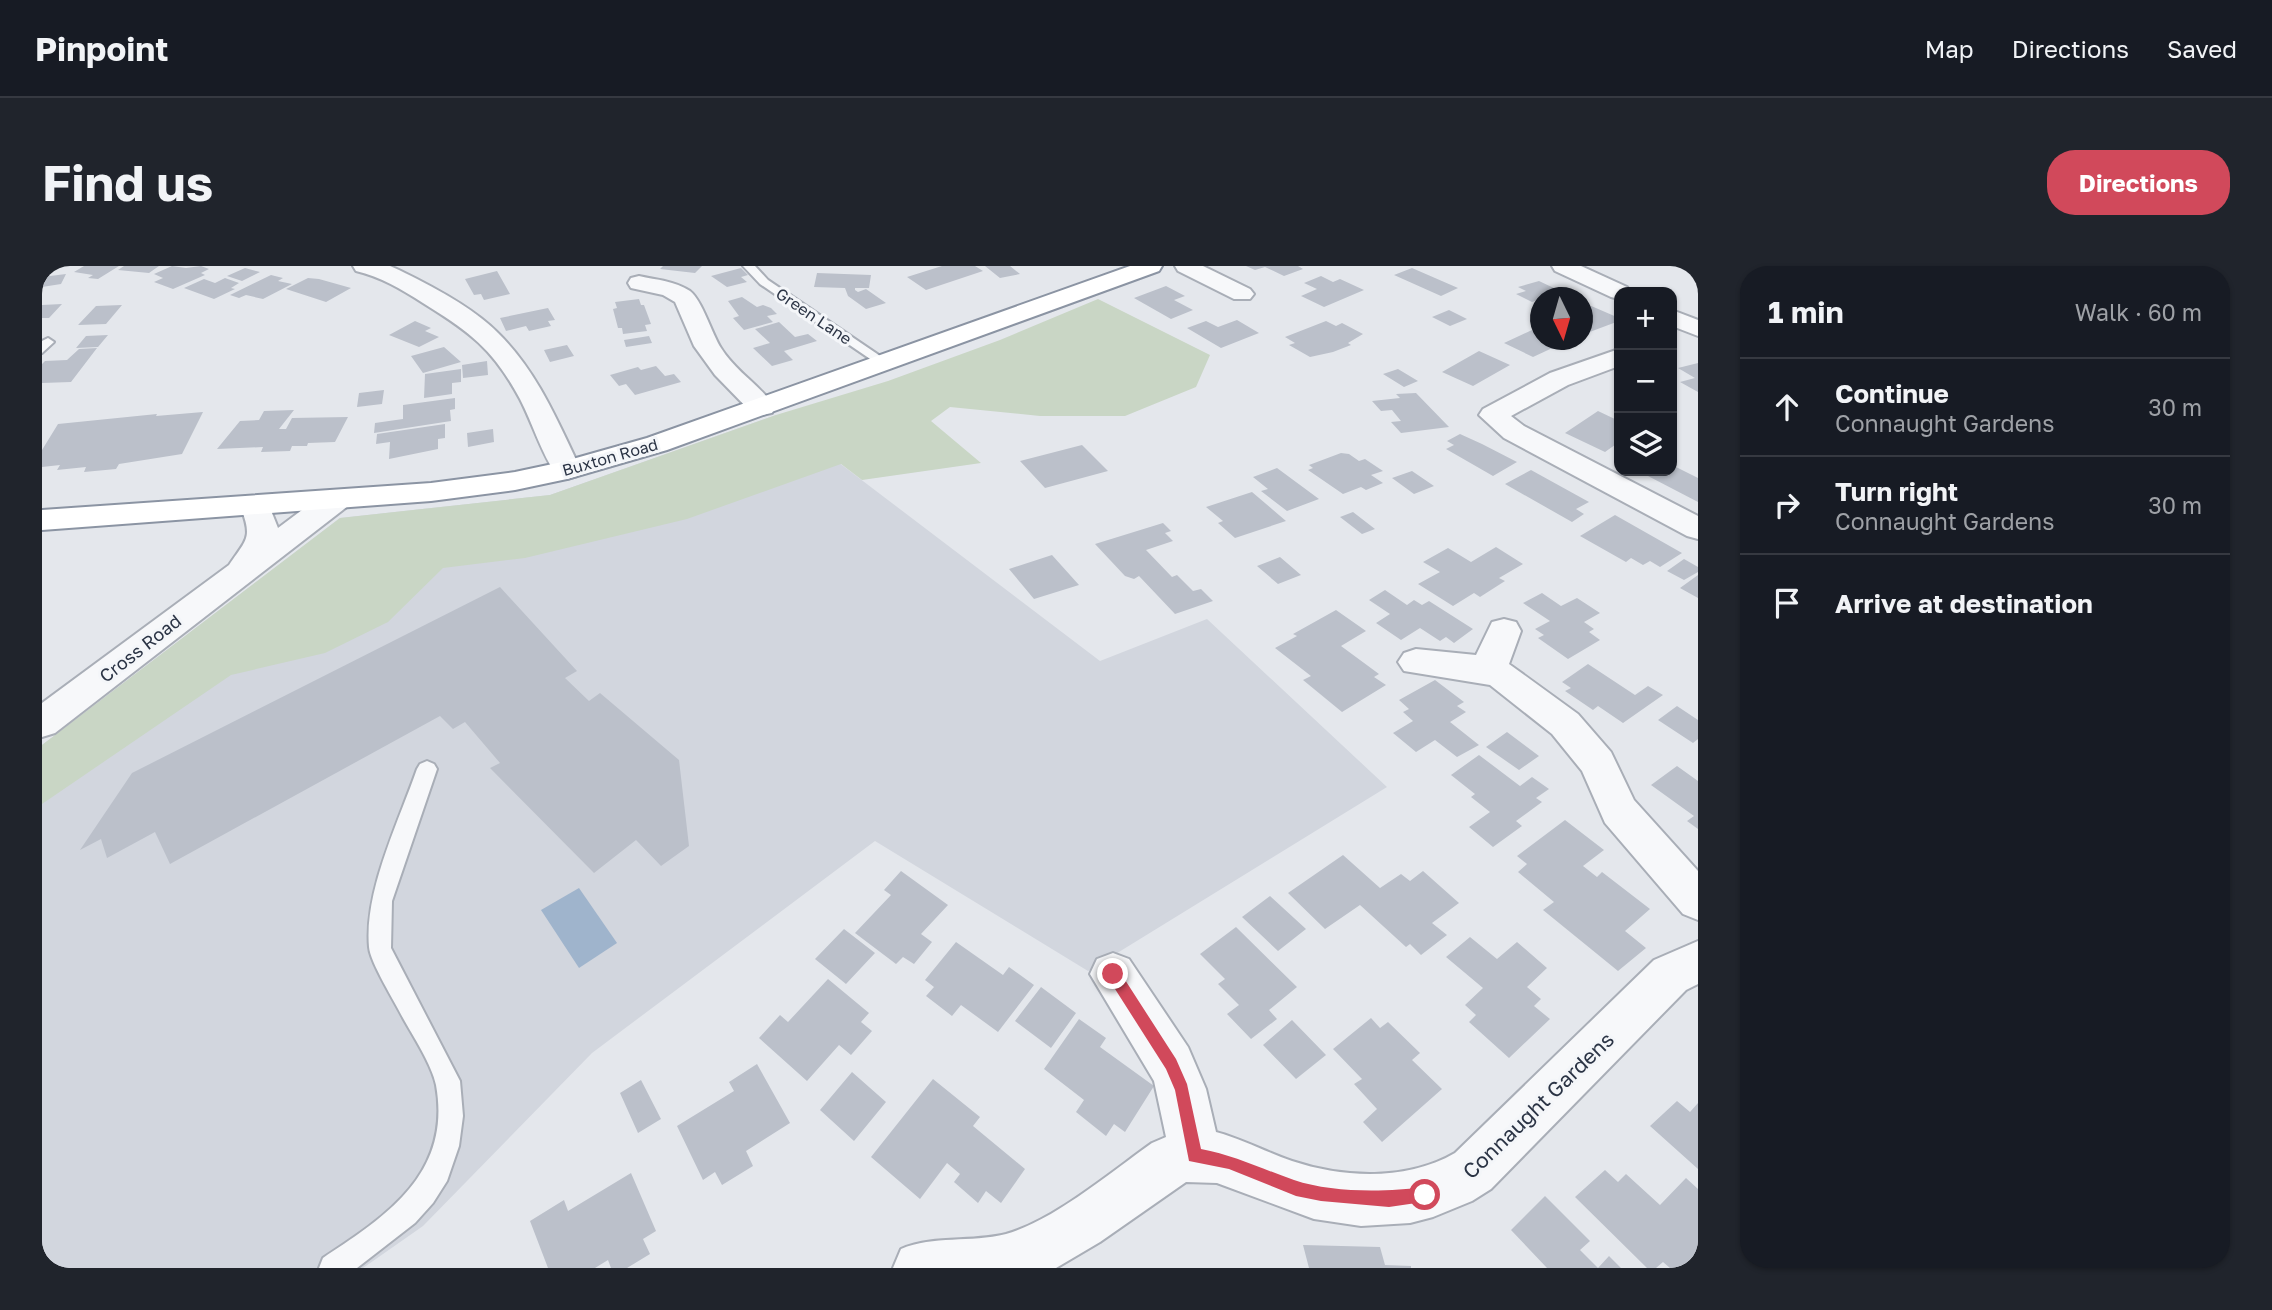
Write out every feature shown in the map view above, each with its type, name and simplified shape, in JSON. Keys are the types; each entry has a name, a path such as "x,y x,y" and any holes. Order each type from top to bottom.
{"highway":[{"name":"Buxton Road","path":"42,520 465,488 567,470 657,444 1151,266"}],"street":[{"path":"364,266 386,272 411,285 487,335 524,383 567,470"},
{"path":"1186,266 1242,295"},
{"path":"1563,266 1614,290"},
{"path":"639,283 670,289 685,298 691,319 712,356 732,380 762,407"},
{"path":"1218,304 1265,286"},
{"path":"1677,319 1697,329"},
{"path":"1677,335 1697,329"},
{"path":"1614,359 1559,379 1493,415 1514,432 1698,529"},
{"name":"Cross Road","path":"42,723 337,499"},
{"name":"Cross Road","path":"239,573 261,544 265,529 255,505"},
{"path":"1490,670 1492,658 1504,631"},
{"path":"1416,662 1490,670 1515,683 1577,736 1597,763 1619,811 1698,901"},
{"name":"Connaught Gardens","path":"920,1268 984,1267 1009,1261 1042,1247 1170,1161 1195,1155 1229,1161 1296,1189 1354,1198 1389,1200 1425,1195 1455,1184 1473,1171 1670,975 1698,962"},
{"path":"1113,974 1171,1064 1182,1089 1195,1155"}],"lane":[{"name":"Green Lane","path":"749,266 764,282 883,362"},
{"path":"333,1268 390,1230 413,1210 431,1185 442,1159 448,1129 451,1103 448,1081 380,949 381,901 427,769"}],"shaded area":[{"path":"776,415 1100,661 1207,619 1387,787 1088,971 875,841 592,1053 423,1226 363,1268 42,1268 42,745 340,518 550,495"}],"green space":[{"path":"1098,299 1210,355 1196,387 1125,416 1040,416 950,407 931,421 981,463 862,480 841,464 687,519 525,558 443,568 388,622 325,653 231,675 42,804 42,745 340,518 550,495 776,415 888,381 1000,340"}],"water":[{"path":"579,888 617,943 579,968 541,910"}],"building":[{"path":"84,266 119,266 98,279 88,278 93,275 74,272"},
{"path":"124,266 159,266 149,273 118,270"},
{"path":"172,266 201,266 209,269 201,273 205,275 173,289 154,282 163,278 154,274"},
{"path":"663,266 702,266 695,273 660,269"},
{"path":"942,266 975,266 983,271 926,290 907,277"},
{"path":"985,266 1010,266 1020,274 1000,278"},
{"path":"1246,266 1298,266 1303,269 1284,276 1265,267 1255,270"},
{"path":"245,268 260,272 242,281 227,276"},
{"path":"741,268 748,275 741,277 747,282 727,287 711,276"},
{"path":"1412,268 1458,288 1441,296 1394,275"},
{"path":"497,271 510,294 484,300 481,294 474,295 465,279"},
{"path":"817,273 871,275 869,288 855,290 858,292 866,289 886,303 866,309 848,296 845,288 814,287"},
{"path":"66,274 61,284 42,287 42,277"},
{"path":"271,275 283,278 278,281 292,284 263,299 230,295"},
{"path":"1321,276 1333,282 1340,279 1364,290 1324,307 1301,296 1317,289 1304,283"},
{"path":"225,278 239,283 231,288 235,289 214,299 184,288 204,279 215,283"},
{"path":"308,278 351,288 326,302 286,289"},
{"path":"1539,281 1552,287 1530,287 1530,301 1516,294 1526,291 1518,287"},
{"path":"1166,286 1185,296 1174,300 1193,310 1171,319 1134,298"},
{"path":"742,297 757,307 763,305 771,308 777,314 767,316 773,322 744,330 733,318 739,316 728,301"},
{"path":"639,299 651,324 645,325 647,331 623,334 622,328 618,328 613,309 617,308 615,302"},
{"path":"62,304 49,318 42,318 42,305"},
{"path":"122,305 106,324 78,325 96,306"},
{"path":"1593,307 1614,316 1614,323 1593,331"},
{"path":"548,308 555,320 548,321 551,326 529,331 526,326 506,331 500,318"},
{"path":"1449,310 1467,319 1450,326 1432,317"},
{"path":"1237,320 1259,333 1221,348 1187,328 1206,321 1218,327"},
{"path":"415,321 431,328 425,331 439,337 419,347 389,335"},
{"path":"1326,321 1336,326 1342,323 1363,334 1348,343 1351,345 1310,357 1289,345 1295,343 1285,337"},
{"path":"779,322 795,337 808,334 817,341 784,351 793,360 772,366 753,348 770,343 755,329"},
{"path":"1530,331 1530,350 1548,350 1533,357 1504,343"},
{"path":"108,335 98,347 76,348 86,336"},
{"path":"649,336 652,343 626,347 624,340"},
{"path":"567,345 574,356 550,362 544,350"},
{"path":"444,347 461,362 423,373 411,356"},
{"path":"97,348 71,382 42,383 42,364 45,361 67,360 79,349"},
{"path":"1479,351 1510,365 1473,386 1442,372"},
{"path":"487,361 488,375 463,378 462,365"},
{"path":"1698,363 1698,392 1680,382 1695,378 1678,368"},
{"path":"656,366 665,376 674,374 681,382 635,395 626,384 619,386 610,375 638,367 641,370"},
{"path":"461,369 461,382 452,383 452,394 424,398 425,374"},
{"path":"1398,369 1418,381 1404,387 1383,374"},
{"path":"384,390 382,404 357,407 359,393"},
{"path":"1416,393 1449,427 1401,433 1391,422 1401,421 1392,410 1381,411 1372,401 1400,398 1396,394"},
{"path":"455,398 455,409 450,410 451,421 374,433 375,423 403,419 403,405"},
{"path":"294,410 279,429 286,429 292,418 348,417 335,442 292,446 290,451 261,452 263,447 217,449 240,421 259,420 264,411"},
{"path":"1598,411 1614,419 1614,446 1605,452 1565,433"},
{"path":"203,412 182,454 119,464 116,469 84,472 86,467 57,470 60,465 42,467 42,450 58,424"},
{"path":"445,424 445,438 438,439 438,449 389,459 390,442 376,444 377,434"},
{"path":"493,429 494,442 468,447 467,433"},
{"path":"1460,434 1517,462 1493,476 1446,449 1454,445 1447,441"},
{"path":"1082,445 1108,471 1045,488 1020,461"},
{"path":"1341,453 1349,454 1359,461 1365,459 1383,471 1371,475 1383,483 1366,490 1361,487 1343,494 1308,470 1313,468 1309,465"},
{"path":"1277,468 1319,499 1287,511 1261,491 1268,489 1253,477"},
{"path":"1677,468 1698,478 1698,502 1648,476 1677,476"},
{"path":"1531,470 1589,502 1576,509 1584,514 1572,522 1505,484"},
{"path":"1412,471 1434,486 1414,494 1392,478"},
{"path":"1252,492 1286,521 1235,538 1218,523 1223,521 1206,507"},
{"path":"1353,512 1375,529 1362,534 1340,517"},
{"path":"1615,515 1682,553 1660,567 1650,561 1643,565 1631,558 1626,562 1580,536"},
{"path":"1163,523 1171,531 1165,533 1173,541 1146,550 1172,577 1177,575 1193,591 1201,589 1213,601 1175,614 1139,576 1134,579 1125,576 1095,544"},
{"path":"1496,547 1523,564 1499,578 1505,581 1480,597 1474,593 1453,606 1418,584 1440,572 1423,562 1448,548 1471,562"},
{"path":"1052,555 1079,585 1034,599 1009,569"},
{"path":"1280,557 1301,575 1278,584 1257,566"},
{"path":"1684,559 1698,567 1698,572 1684,580 1667,571"},
{"path":"1698,575 1698,598 1680,588"},
{"path":"500,587 577,671 565,678 589,701 600,693 679,760 689,846 661,866 636,840 594,873 490,768 500,763 465,722 453,729 440,716 170,864 155,832 107,858 101,839 80,850 132,773"},
{"path":"1385,590 1407,605 1414,600 1422,605 1429,601 1473,629 1454,643 1446,637 1440,641 1420,628 1401,640 1376,623 1390,614 1369,600"},
{"path":"1542,593 1561,606 1577,598 1600,613 1584,622 1594,629 1589,632 1600,640 1568,659 1538,638 1544,635 1535,629 1550,621 1523,603"},
{"path":"1336,610 1366,631 1341,646 1379,674 1374,677 1386,685 1342,712 1303,680 1311,676 1275,648 1297,636 1293,634"},
{"path":"1588,664 1635,695 1648,686 1663,695 1623,723 1598,706 1593,710 1565,691 1571,688 1562,682"},
{"path":"1435,680 1464,702 1457,706 1466,712 1450,722 1479,745 1457,757 1435,740 1416,752 1393,733 1413,721 1403,712 1409,709 1399,700"},
{"path":"1677,706 1698,720 1698,739 1693,743 1658,720"},
{"path":"1507,732 1539,756 1519,770 1486,747"},
{"path":"1479,755 1520,786 1532,777 1549,789 1536,798 1542,802 1516,821 1522,826 1493,847 1469,827 1490,812 1471,797 1475,794 1451,775"},
{"path":"1677,766 1698,781 1698,829 1687,821 1694,816 1651,785"},
{"path":"1565,820 1604,850 1583,866 1597,877 1602,872 1650,909 1625,931 1646,948 1618,971 1543,910 1554,902 1518,872 1527,864 1517,856"},
{"path":"1343,855 1380,888 1401,874 1410,881 1423,871 1459,903 1432,923 1447,935 1421,955 1410,944 1406,947 1360,905 1325,929 1288,893"},
{"path":"901,871 948,905 921,934 932,942 914,964 903,957 896,964 855,933 891,895 884,890"},
{"path":"1270,896 1306,929 1278,951 1242,917"},
{"path":"1236,927 1297,987 1269,1010 1277,1019 1251,1039 1227,1014 1239,1005 1218,984 1225,979 1200,954"},
{"path":"844,929 875,953 846,984 815,959"},
{"path":"1470,937 1497,959 1517,942 1547,968 1527,987 1541,999 1534,1006 1550,1019 1509,1058 1469,1022 1476,1015 1465,1005 1483,988 1446,957"},
{"path":"956,942 1003,975 1009,967 1034,985 998,1032 961,1005 952,1016 926,996 934,987 925,980"},
{"path":"828,979 869,1013 861,1022 872,1031 851,1055 839,1045 807,1081 759,1038 780,1015 788,1022"},
{"path":"1041,987 1076,1013 1051,1048 1015,1021"},
{"path":"1371,1018 1380,1028 1388,1022 1420,1053 1412,1060 1442,1089 1382,1142 1363,1122 1377,1109 1354,1084 1362,1079 1333,1049"},
{"path":"1079,1019 1106,1038 1100,1047 1154,1086 1125,1132 1114,1124 1106,1136 1076,1112 1084,1100 1044,1069"},
{"path":"1292,1020 1326,1055 1296,1079 1263,1045"},
{"path":"757,1064 790,1123 746,1151 753,1166 722,1185 715,1172 703,1180 677,1126 734,1091 729,1082"},
{"path":"852,1072 886,1102 854,1141 820,1110"},
{"path":"933,1079 980,1117 973,1126 1025,1169 1001,1203 986,1191 978,1203 954,1182 960,1174 947,1163 920,1199 871,1157"},
{"path":"641,1080 661,1119 638,1133 620,1093"},
{"path":"1677,1101 1690,1112 1698,1103 1698,1169 1650,1126"},
{"path":"1605,1170 1618,1182 1626,1174 1660,1205 1686,1178 1698,1189 1698,1268 1692,1268 1688,1263 1684,1268 1670,1268 1663,1262 1656,1268 1647,1268 1575,1197"},
{"path":"631,1173 656,1231 643,1239 650,1254 627,1268 611,1268 608,1260 595,1268 548,1268 530,1221 564,1200 568,1211"},
{"path":"1545,1196 1590,1241 1580,1250 1598,1268 1547,1268 1511,1230"},
{"path":"1303,1245 1380,1247 1385,1265 1411,1268 1309,1268"},
{"path":"1609,1256 1621,1268 1598,1268"}],"route":[{"path":"1113,974 1171,1064 1187,1104 1195,1155 1229,1161 1296,1189 1354,1198 1389,1200 1425,1195"}]}
